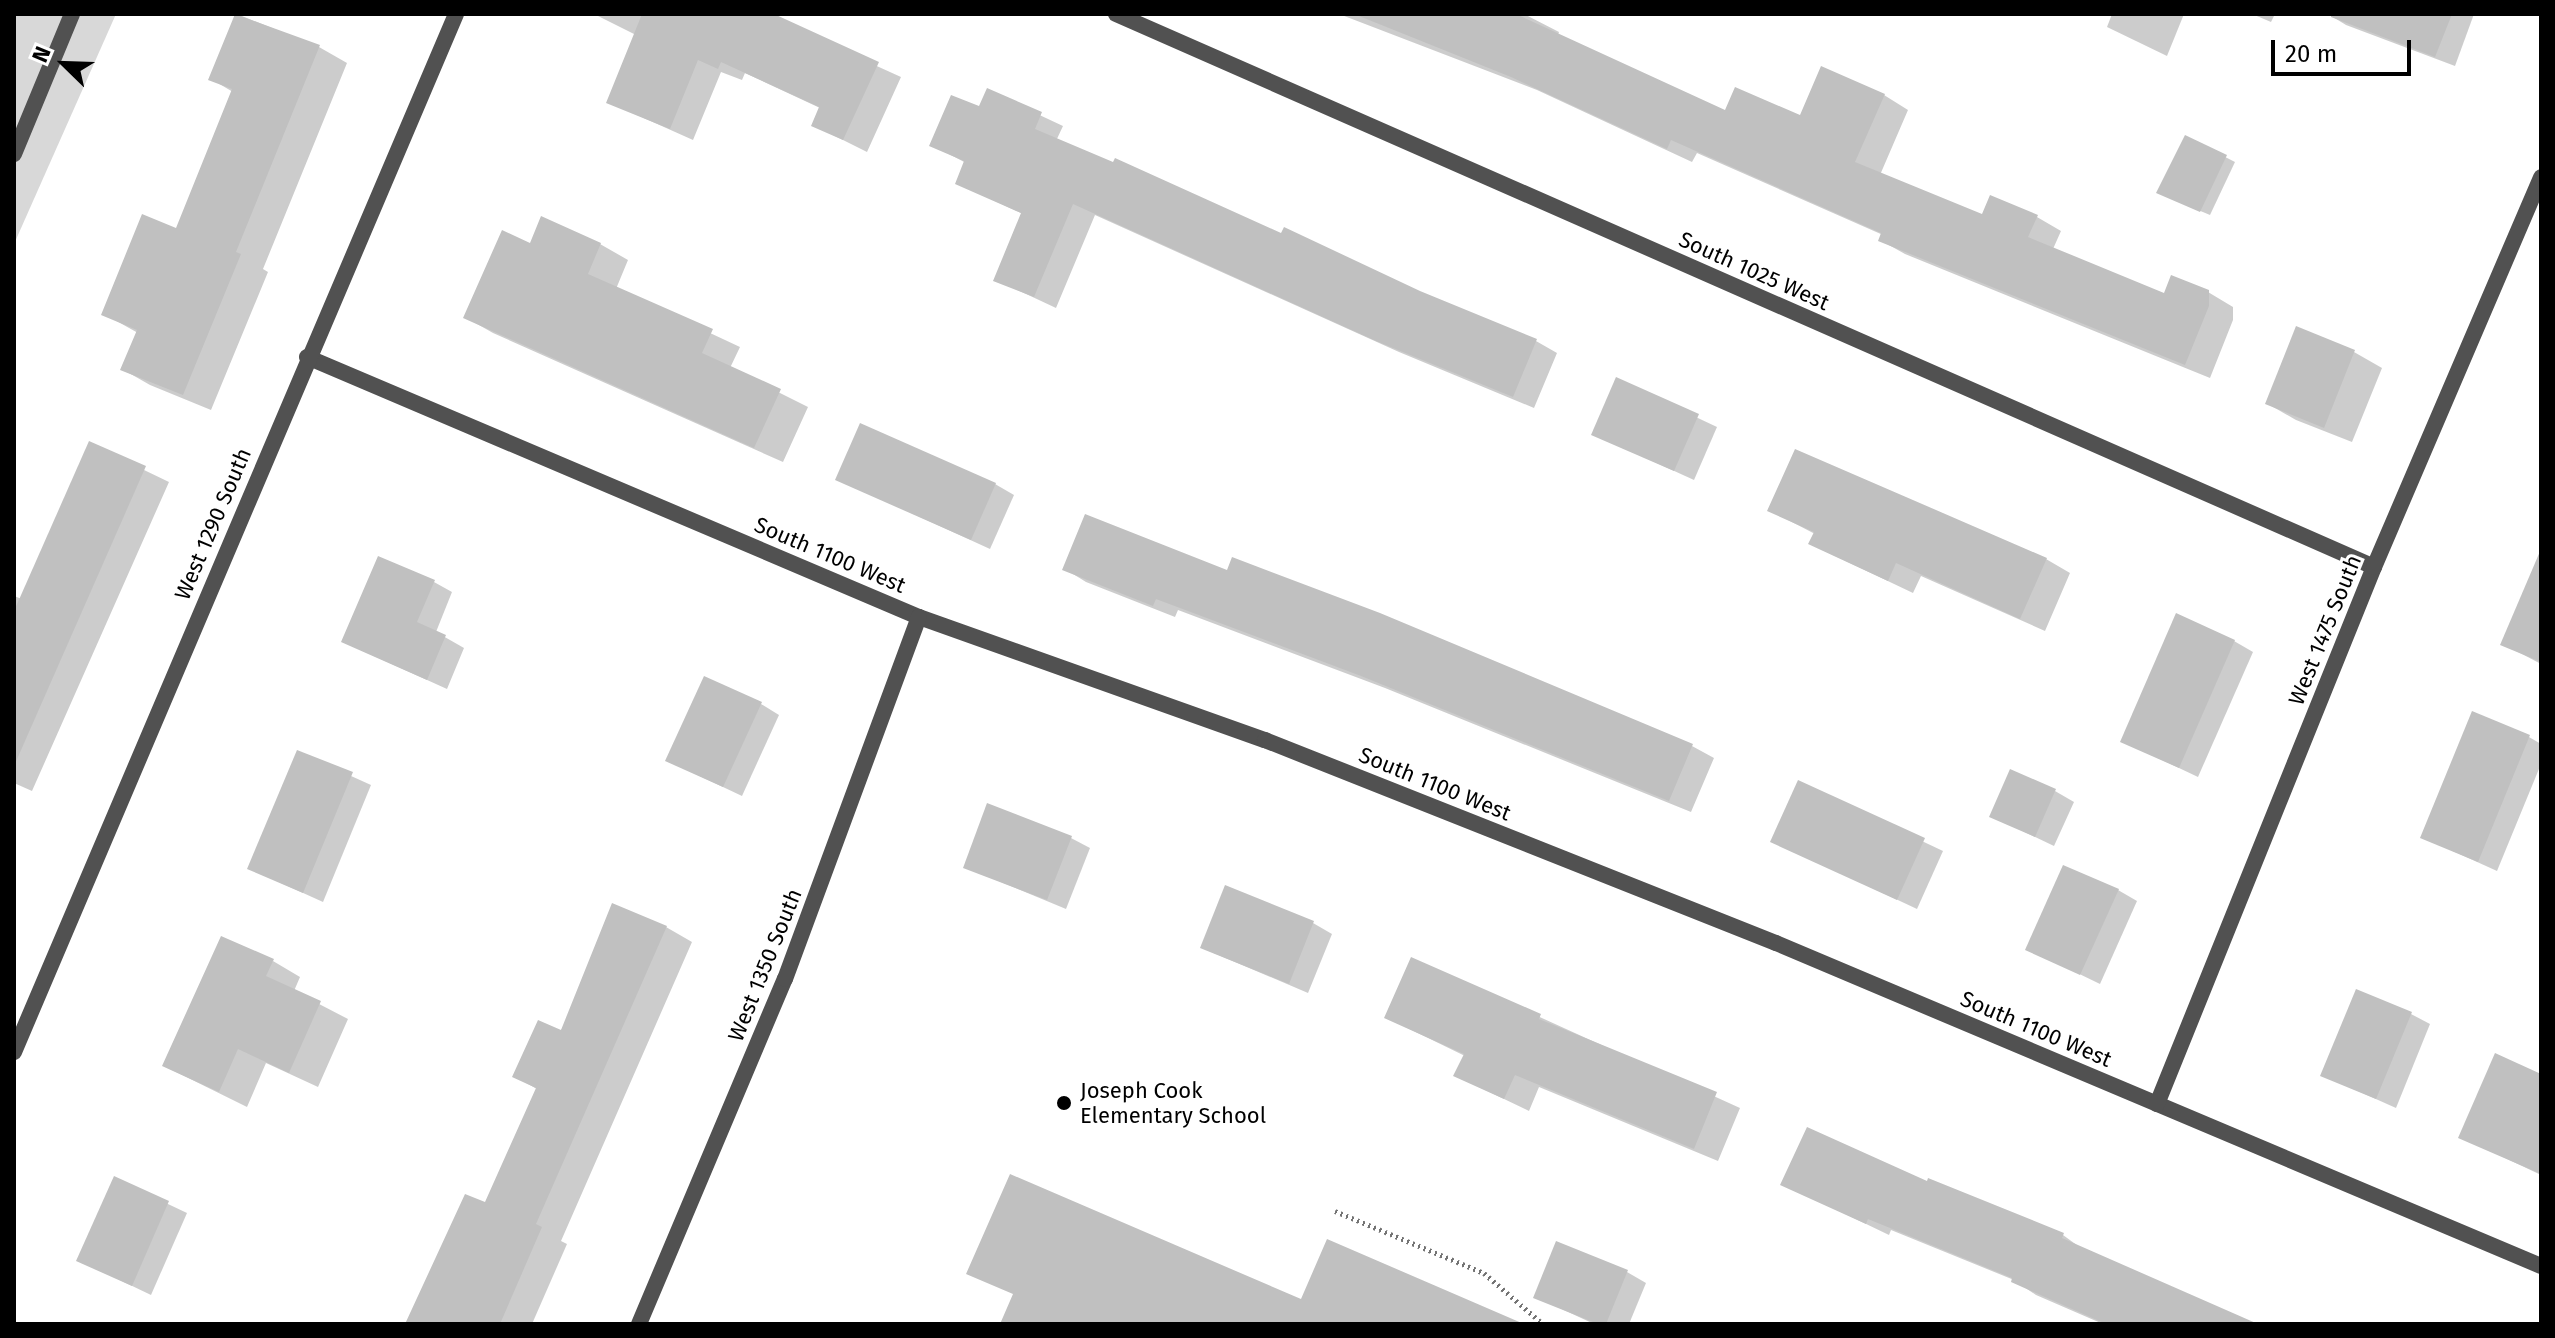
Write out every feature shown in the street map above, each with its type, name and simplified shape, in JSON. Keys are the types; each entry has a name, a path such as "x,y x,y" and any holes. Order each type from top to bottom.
{"street":[{"path":"14,154 72,14"},
{"name":"West 1290 South","path":"14,1052 307,357 456,14"},
{"name":"South 1025 West","path":"1116,14 2374,567"},
{"name":"West 1475 South","path":"2157,1104 2374,567 2541,177"},
{"name":"South 1100 West","path":"307,357 919,617 1265,740 1776,943 2541,1266"},
{"name":"West 1350 South","path":"639,1324 785,979 919,617"}],"path":[{"path":"1335,1211 1484,1273 1543,1324"}],"shaded area":[{"path":"14,14 116,14 14,244"}],"building":[{"path":"235,14 320,45 236,252 241,254 183,395 120,370 137,330 101,315 142,214 176,228 232,89 208,80"},
{"path":"642,14 774,14 879,62 843,140 811,126 819,107 721,62 718,69 698,60 670,129 606,103"},
{"path":"1354,14 1516,14 1725,110 1735,87 1800,115 1821,66 1885,94 1855,162 1982,214 1990,195 2038,215 2028,237 2164,293 2171,275 2209,290 2209,306 2185,365 1878,241 1881,233 1671,140 1667,149 1511,77"},
{"path":"2331,14 2452,14 2435,57 2331,17"},
{"path":"987,88 1042,112 1035,129 1113,162 1115,158 1281,233 1284,227 1420,291 1537,339 1513,397 1376,341 1073,204 1034,297 993,281 1021,213 955,184 964,161 929,146 951,95 979,106"},
{"path":"2185,135 2227,155 2200,212 2156,193"},
{"path":"541,216 601,243 588,274 713,329 702,353 781,389 754,448 463,318 502,230 530,243"},
{"path":"2296,326 2355,350 2324,428 2265,404"},
{"path":"1616,377 1699,414 1674,471 1591,435"},
{"path":"860,423 996,483 971,540 835,480"},
{"path":"89,441 146,466 14,766 14,611"},
{"path":"1795,449 2047,558 2020,619 1896,563 1888,581 1808,544 1814,532 1767,511"},
{"path":"1085,514 1227,570 1232,557 1380,613 1693,744 1669,801 1361,676 1156,599 1153,606 1062,570"},
{"path":"2541,549 2541,662 2500,645"},
{"path":"378,556 435,580 417,622 446,635 427,680 341,642"},
{"path":"2176,613 2235,640 2179,768 2120,742"},
{"path":"704,676 762,702 723,787 665,761"},
{"path":"2472,711 2530,735 2478,862 2420,838"},
{"path":"297,750 353,772 303,893 247,869"},
{"path":"2010,769 2056,789 2035,837 1989,817"},
{"path":"1798,780 1925,838 1897,900 1770,842"},
{"path":"987,803 1072,836 1047,900 963,868"},
{"path":"2063,865 2119,889 2080,975 2025,950"},
{"path":"1225,885 1314,921 1289,984 1200,948"},
{"path":"612,903 667,926 536,1224 542,1227 500,1324 405,1324 465,1194 485,1202 536,1088 512,1077 538,1020 561,1030"},
{"path":"221,936 274,959 266,976 321,1001 289,1073 238,1049 219,1092 162,1066"},
{"path":"1411,957 1541,1014 1539,1019 1717,1092 1694,1149 1515,1075 1504,1099 1453,1076 1464,1054 1384,1018"},
{"path":"2356,989 2412,1012 2376,1099 2320,1076"},
{"path":"2495,1053 2541,1074 2541,1174 2458,1138"},
{"path":"1807,1127 1927,1181 1928,1178 2064,1233 2062,1238 2258,1324 2106,1324 2011,1282 2012,1278 1868,1219 1866,1224 1780,1185"},
{"path":"1010,1174 1301,1299 1327,1239 1524,1324 1000,1324 1013,1294 966,1274"},
{"path":"114,1176 169,1201 132,1286 76,1261"},
{"path":"1556,1241 1628,1270 1606,1324 1598,1324 1533,1298"}],"place":[{"name":"Joseph Cook Elementary School","path":"1064,1103"}]}
